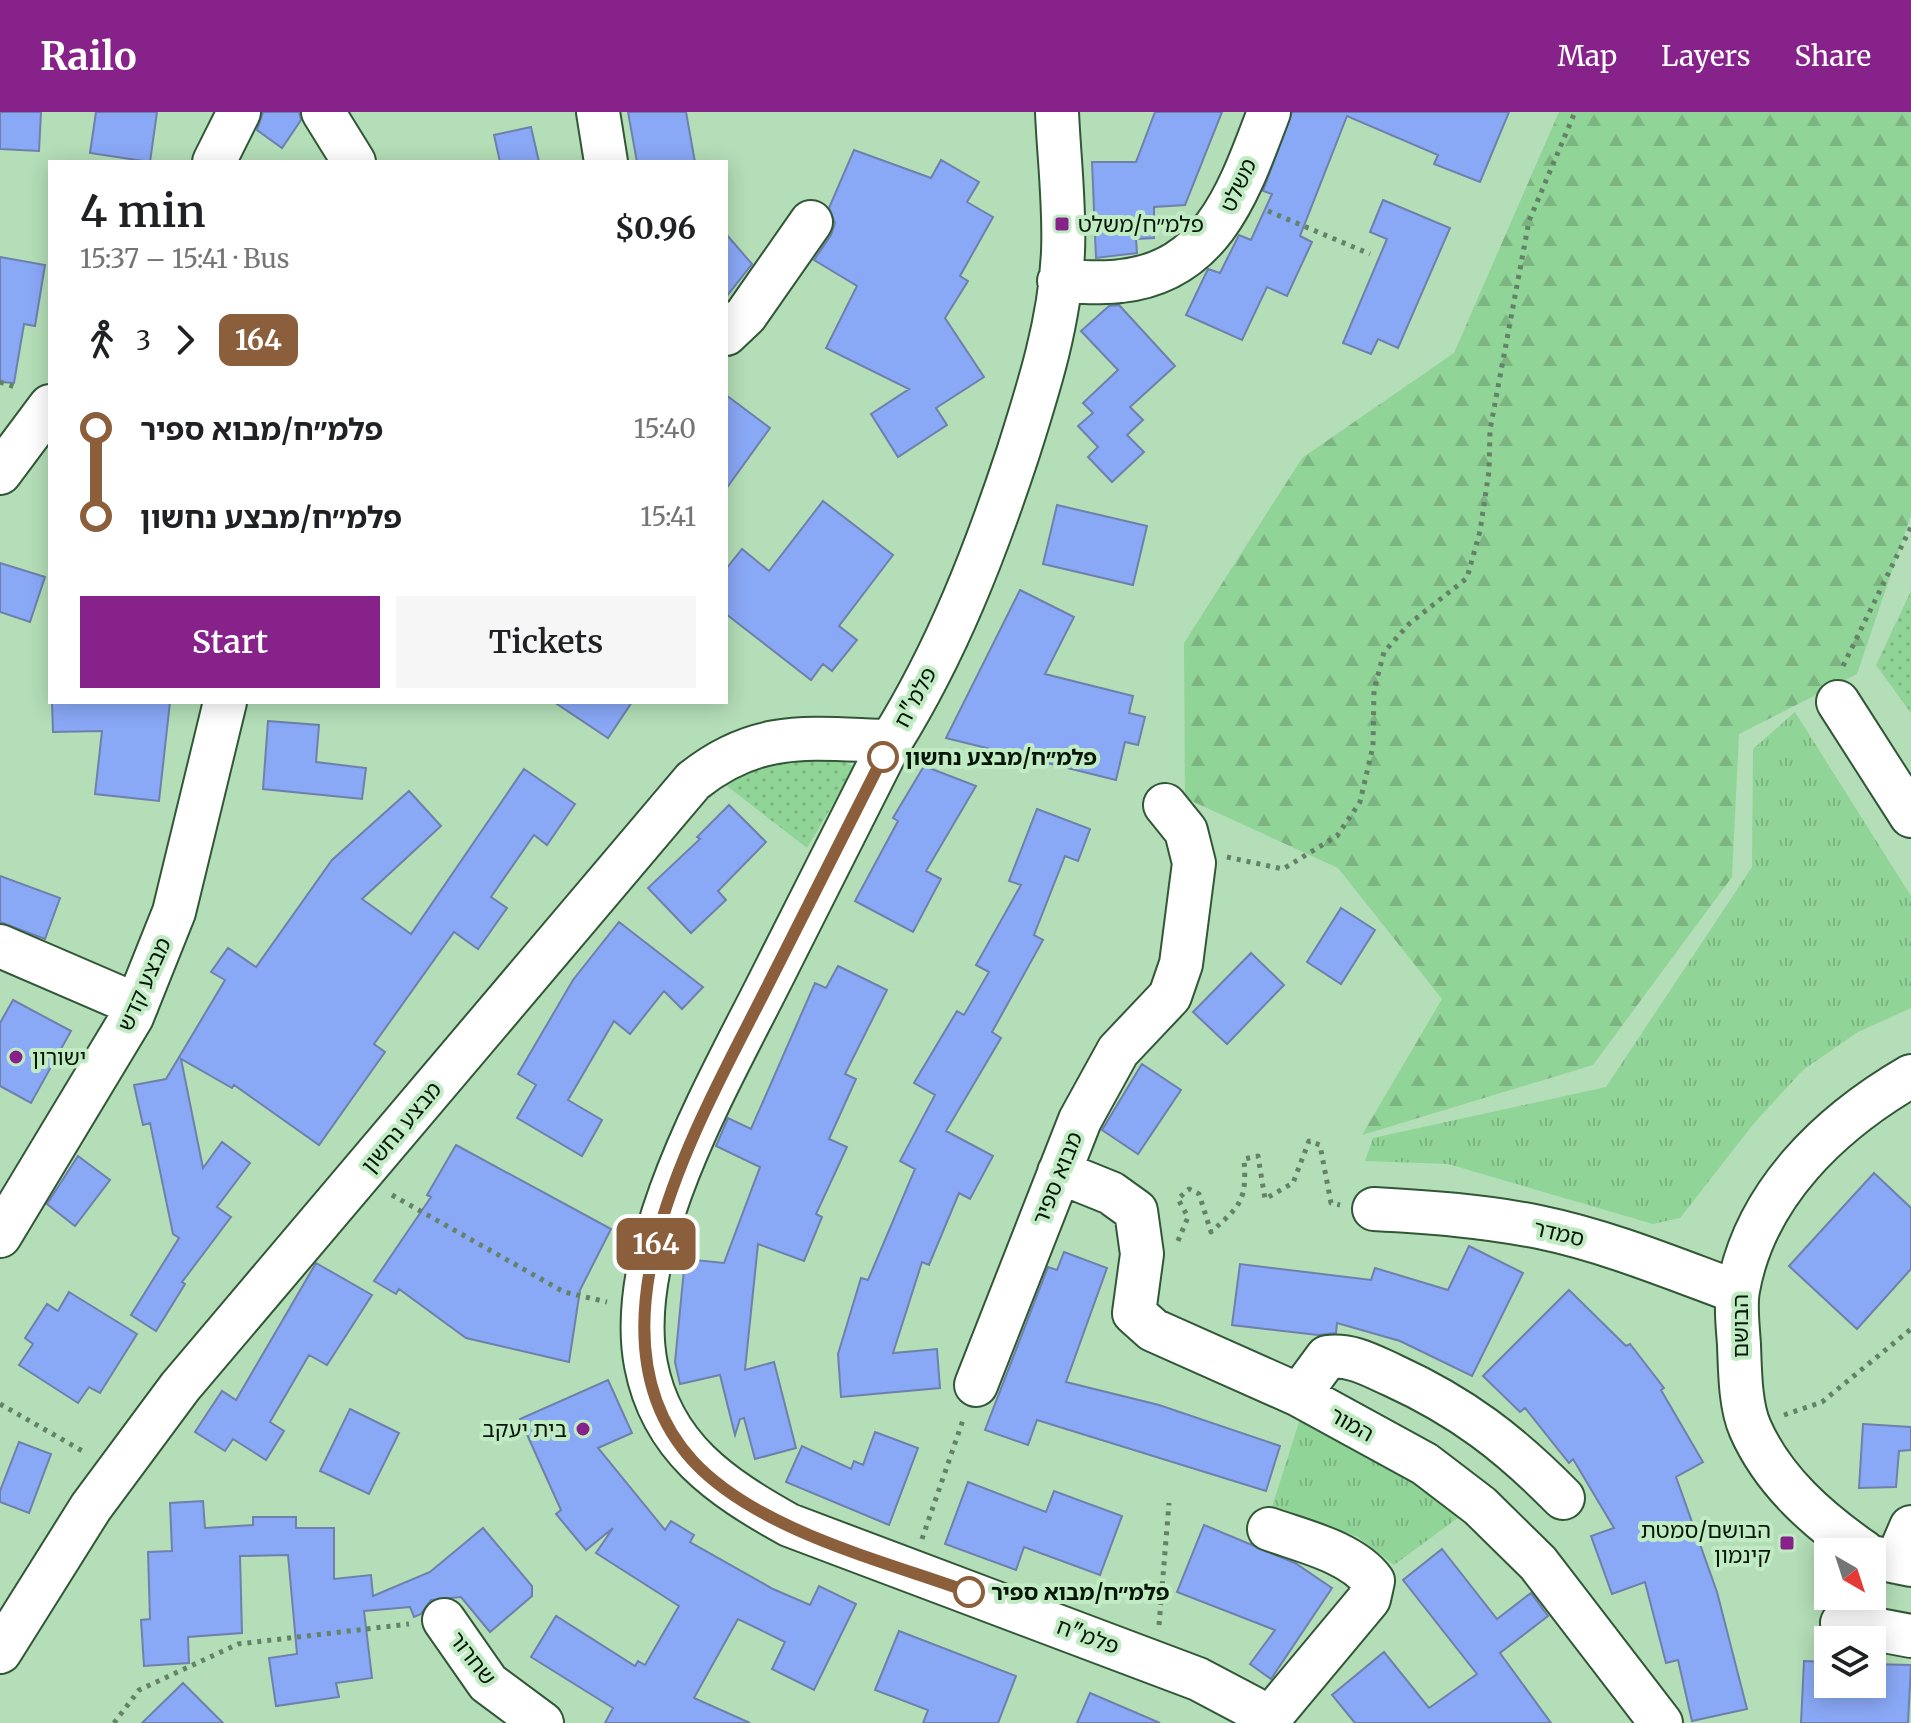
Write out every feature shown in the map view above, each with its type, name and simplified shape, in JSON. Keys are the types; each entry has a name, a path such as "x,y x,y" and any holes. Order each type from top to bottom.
{"street":[{"path":"215,160 239,112"},
{"path":"323,112 353,160"},
{"path":"598,112 606,160"},
{"name":"פלמ\"ח","path":"1057,112 1063,251 1059,281 1039,387 987,549 919,696 891,741 675,1174 644,1306 646,1365 663,1414 692,1459 728,1491 789,1525 1156,1661 1253,1708 1270,1722"},
{"name":"משלט","path":"1059,281 1122,281 1177,265 1215,232 1269,112"},
{"path":"728,332 746,315 811,222"},
{"path":"0,473 48,409"},
{"path":"1838,702 1905,787"},
{"name":"מבצע קדש","path":"0,1236 137,1005 174,912 235,704"},
{"name":"מבצע נחשון","path":"0,1652 118,1471 180,1387 693,781 721,758 757,744 793,738 891,741"},
{"name":"מבוא ספיר","path":"976,1385 1080,1120 1118,1051 1170,996 1181,964 1194,863 1186,831 1165,805"},
{"path":"0,946 137,1005"},
{"name":"הבושם","path":"1891,1553 1821,1522 1784,1483 1750,1427 1739,1364 1737,1292 1751,1244 1784,1184 1829,1132 1878,1095 1911,1076"},
{"name":"המור","path":"1059,1172 1111,1193 1136,1211 1142,1254 1134,1313 1153,1330 1212,1353 1299,1395 1425,1464 1480,1506 1538,1563 1661,1723"},
{"name":"סמדר","path":"1374,1209 1460,1215 1539,1227 1620,1248 1737,1292"},
{"path":"1299,1395 1327,1357 1345,1355 1428,1391 1476,1419 1523,1458 1563,1498"},
{"path":"1269,1529 1323,1549 1366,1571 1373,1581 1369,1599 1270,1722"},
{"name":"שחרור","path":"444,1620 488,1683 542,1723"},
{"path":"1842,1623 1911,1636"}],"path":[{"path":"1194,863 1229,857 1283,869 1337,836 1360,802 1373,746 1374,690 1384,652 1409,624 1467,578 1480,531 1489,471 1490,430 1529,221 1575,112"},
{"path":"1233,197 1370,254"},
{"path":"1838,702 1840,671 1911,527"},
{"path":"1173,1252 1188,1217 1178,1199 1189,1189 1199,1194 1211,1232 1241,1204 1246,1186 1244,1159 1258,1156 1265,1199 1293,1183 1309,1141 1320,1145 1331,1203 1374,1209"},
{"path":"359,1176 564,1292 596,1301 644,1306"},
{"path":"1750,1427 1822,1402 1911,1329"},
{"path":"911,1571 976,1385"},
{"path":"0,1404 118,1471"},
{"path":"1156,1661 1169,1503"},
{"path":"114,1723 139,1690 238,1644 444,1620"}],"green space":[{"path":"1559,112 1911,112 1911,515 1857,674 1739,734 1732,877 1593,1065 1362,1135 1442,999 1338,868 1185,798 1184,643 1302,458 1454,353"},
{"path":"1911,591 1911,713 1876,665"},
{"path":"1795,712 1911,896 1911,1008 1858,1032 1803,1070 1755,1122 1680,1218 1653,1224 1448,1164 1365,1161 1373,1138 1606,1087 1752,867 1753,749"},
{"path":"831,756 855,767 807,848 727,786 755,765"},
{"path":"1300,1419 1426,1487 1459,1517 1394,1565 1358,1537 1272,1507"}],"building":[{"path":"0,112 41,112 39,151 0,149"},
{"path":"96,112 157,112 150,160 90,153"},
{"path":"263,112 299,112 301,120 282,148 257,130"},
{"path":"628,112 686,112 695,160 637,160"},
{"path":"1155,112 1222,112 1185,205 1154,207 1154,238 1136,239 1137,253 1096,258 1092,162 1136,162"},
{"path":"1292,112 1509,112 1480,182 1434,164 1438,155 1347,116 1300,236 1312,242 1287,296 1267,287 1242,340 1186,315 1208,269 1220,273 1239,235 1251,240 1272,194 1263,191"},
{"path":"531,127 539,160 500,160 494,135"},
{"path":"854,150 931,178 941,160 979,182 967,202 993,217 960,276 968,281 945,318 984,377 936,408 947,425 898,457 871,414 909,389 826,348 857,286 814,260 831,235 835,223 829,208"},
{"path":"1383,200 1450,228 1398,348 1378,339 1371,354 1343,343 1387,239 1370,232"},
{"path":"728,236 752,264 728,294"},
{"path":"0,257 45,265 35,326 24,324 14,383 0,382"},
{"path":"1119,305 1175,366 1130,407 1143,420 1127,435 1144,452 1112,482 1088,457 1098,447 1078,426 1093,413 1083,403 1118,370 1081,331 1109,306"},
{"path":"728,396 770,428 728,486"},
{"path":"823,501 893,555 839,626 857,640 832,671 823,664 811,680 728,616 728,566 742,549 769,571"},
{"path":"1057,505 1147,526 1133,585 1043,564"},
{"path":"0,563 45,577 30,622 0,612"},
{"path":"1020,590 1074,617 1045,674 1133,696 1129,713 1145,717 1138,745 1125,742 1116,780 946,738"},
{"path":"52,704 170,704 159,801 95,794 102,731 53,732"},
{"path":"557,704 631,704 608,738"},
{"path":"268,721 319,725 316,762 366,768 362,799 263,789"},
{"path":"924,766 976,786 926,871 941,879 913,932 855,901 898,821 893,818"},
{"path":"524,769 575,804 547,845 534,835 491,897 507,908 478,949 454,932 374,1044 385,1052 319,1145 234,1085 232,1088 181,1059 203,1168 222,1142 250,1163 217,1207 231,1217 182,1282 185,1284 156,1331 131,1315 179,1238 173,1234 150,1123 143,1125 134,1085 166,1079 225,980 211,972 228,948 256,967 332,860 409,791 441,826 362,899 411,934"},
{"path":"729,805 766,842 718,891 726,900 691,933 648,888 700,839 697,837"},
{"path":"1037,809 1090,829 1078,861 1065,856 1034,935 1043,940 992,1032 1001,1038 946,1131 993,1156 970,1199 959,1193 929,1265 922,1262 893,1353 937,1349 940,1388 841,1397 838,1354 861,1278 868,1280 915,1169 900,1161 935,1095 914,1083 957,1011 964,1015 989,972 976,965 1021,885 1009,881"},
{"path":"0,876 60,898 45,939 0,922"},
{"path":"1341,908 1375,930 1341,984 1307,962"},
{"path":"619,922 703,987 682,1009 664,991 630,1034 614,1021 568,1100 602,1120 582,1156 517,1118 536,1085 518,1074 573,980"},
{"path":"1251,953 1284,985 1227,1044 1193,1012"},
{"path":"838,966 887,990 845,1074 856,1079 829,1139 847,1147 816,1214 822,1217 804,1261 758,1244 745,1370 774,1362 796,1448 755,1459 744,1418 740,1419 735,1435 720,1375 680,1384 675,1362 685,1259 724,1263 760,1167 716,1146 728,1118 751,1129 815,983 826,988"},
{"path":"13,1000 71,1031 31,1103 0,1086 0,1023"},
{"path":"1142,1064 1181,1090 1138,1154 1102,1130"},
{"path":"456,1145 611,1229 580,1290 569,1362 466,1338 399,1289 396,1294 374,1281 431,1197 427,1195"},
{"path":"78,1156 110,1180 75,1226 47,1204"},
{"path":"1874,1173 1911,1208 1911,1269 1857,1329 1789,1266"},
{"path":"1469,1246 1523,1273 1472,1376 1400,1341 1337,1323 1336,1333 1318,1335 1232,1325 1240,1264 1371,1280 1375,1268 1448,1290"},
{"path":"1064,1252 1107,1268 1066,1382 1159,1405 1280,1446 1266,1491 1037,1420 1028,1445 985,1430 1048,1267 1057,1270"},
{"path":"316,1263 372,1295 327,1365 309,1355 270,1422 284,1431 266,1460 233,1439 225,1451 195,1432 222,1391 236,1400"},
{"path":"1569,1290 1626,1346 1630,1344 1664,1388 1661,1390 1703,1462 1676,1477 1717,1592 1747,1709 1692,1721 1678,1660 1666,1663 1645,1582 1612,1594 1591,1536 1614,1528 1573,1459 1569,1463 1525,1408 1520,1412 1483,1376"},
{"path":"69,1292 137,1334 100,1393 89,1387 78,1403 19,1365 33,1344 25,1338 47,1304 58,1311"},
{"path":"608,1380 632,1433 598,1448 665,1530 671,1521 694,1535 690,1542 773,1589 810,1605 819,1586 856,1604 814,1690 772,1669 785,1642 738,1619 694,1698 750,1723 605,1723 613,1708 531,1657 556,1616 635,1666 638,1661 645,1665 679,1606 596,1553 613,1528 586,1550 556,1514 561,1510 520,1419"},
{"path":"350,1409 399,1433 369,1494 320,1471"},
{"path":"1863,1424 1911,1427 1911,1450 1899,1451 1896,1487 1859,1488"},
{"path":"875,1432 918,1448 889,1525 786,1482 802,1446 851,1469 854,1461 863,1465"},
{"path":"19,1442 51,1454 29,1513 0,1502 0,1491"},
{"path":"968,1482 1046,1512 1054,1491 1122,1516 1100,1575 1024,1547 1016,1570 945,1544"},
{"path":"203,1501 205,1528 253,1525 253,1517 296,1517 296,1528 334,1528 334,1579 371,1575 373,1596 430,1572 483,1528 532,1586 532,1596 490,1632 461,1597 431,1600 421,1614 414,1617 410,1607 364,1611 372,1678 336,1683 339,1697 276,1706 269,1658 297,1654 288,1555 240,1556 242,1633 188,1637 189,1663 144,1666 141,1620 150,1619 148,1552 172,1551 170,1503"},
{"path":"1204,1525 1295,1563 1332,1588 1271,1679 1250,1664 1275,1630 1177,1592"},
{"path":"1442,1549 1497,1619 1531,1593 1548,1616 1500,1653 1551,1723 1355,1723 1332,1695 1384,1652 1429,1708 1477,1674 1403,1580"},
{"path":"899,1631 1016,1676 998,1723 923,1723 928,1710 875,1690"},
{"path":"1804,1661 1814,1661 1814,1698 1886,1698 1886,1664 1911,1665 1908,1723 1801,1723"},
{"path":"183,1683 223,1723 142,1723"},
{"path":"1090,1693 1160,1723 1077,1723"}],"bus line":[{"name":"164","path":"883,757 675,1174 644,1306 646,1365 663,1414 692,1459 728,1491 789,1525 969,1592"}],"place":[{"name":"פלמ״ח/משלט","path":"1062,224"},
{"name":"פלמ״ח/מבצע נחשון","path":"883,757"},
{"name":"ישורון","path":"16,1057"},
{"name":"בית יעקב","path":"583,1429"},
{"name":"הבושם/סמטת קינמון","path":"1787,1543"},
{"name":"פלמ״ח/מבוא ספיר","path":"969,1592"}]}
